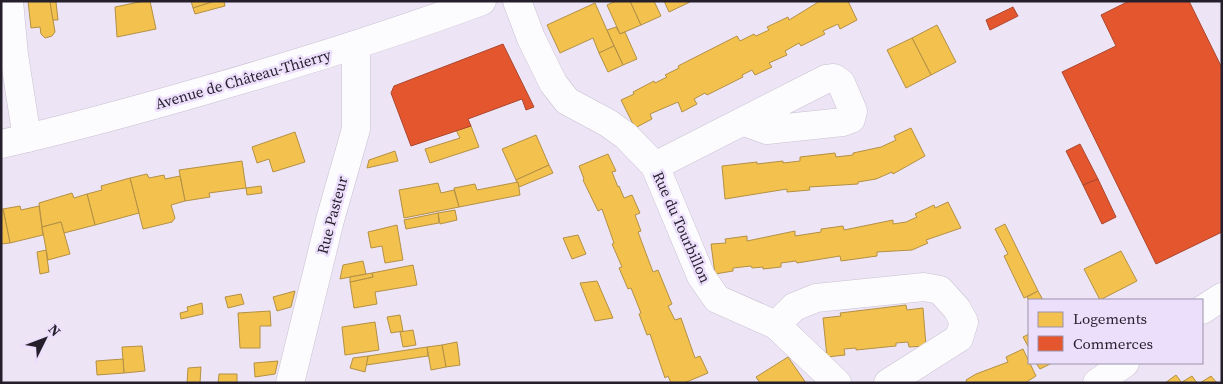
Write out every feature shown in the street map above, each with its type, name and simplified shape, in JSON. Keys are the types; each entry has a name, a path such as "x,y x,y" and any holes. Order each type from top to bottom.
{"street":[{"path":"9,1 14,55 14,141"},
{"name":"Avenue de Château-Thierry","path":"14,141 137,110 356,46 482,1"},
{"name":"Rue du Tourbillon","path":"517,1 534,46 553,84 562,95 568,101 608,123 626,136 655,166 701,276 717,299 776,325 838,383"},
{"name":"Rue Pasteur","path":"290,383 330,220 356,129 356,46"},
{"path":"655,166 745,122"},
{"path":"776,325 794,307 816,298 924,287 940,290 957,308 964,322 959,338 888,383"},
{"path":"1203,309 1222,297"},
{"path":"1097,383 1125,364"}],"building: Logements":[{"path":"28,1 50,1 55,32 52,36 45,38 41,34 40,27 31,28"},
{"path":"150,1 156,29 117,37 115,7"},
{"path":"191,1 215,1 193,8"},
{"path":"215,1 224,1 225,6 195,14 193,8"},
{"path":"616,1 630,1 641,25 620,34 607,5"},
{"path":"630,1 654,1 661,16 641,25"},
{"path":"664,1 690,1 690,2 669,12"},
{"path":"820,1 848,1 857,20 840,29 838,24 823,31 825,34 801,46 799,43 785,51 787,55 769,63 772,67 755,75 752,70 742,75 743,77 707,95 705,93 694,99 697,104 682,112 678,102 650,114 652,119 635,128 621,100 654,81 655,83 667,77 665,75 679,68 678,66 737,36 740,41 754,34 756,36 769,30 767,27 788,17 789,20"},
{"path":"50,2 56,2 58,20 53,20"},
{"path":"595,3 614,46 599,53 593,38 560,53 547,25"},
{"path":"937,25 956,62 931,75 912,38"},
{"path":"616,27 620,34 625,32 637,59 623,65 607,30"},
{"path":"912,38 931,75 906,88 887,50"},
{"path":"614,46 623,65 608,72 599,53"},
{"path":"471,126 479,147 430,163 425,149 460,138 456,130"},
{"path":"911,128 925,156 893,174 892,172 876,179 858,182 858,184 809,187 810,190 787,192 787,189 725,199 722,166 757,162 757,164 783,161 783,163 800,161 800,157 835,153 836,157 853,155 853,153 881,147 896,140 894,136"},
{"path":"295,132 305,162 273,172 269,159 257,163 252,147"},
{"path":"536,135 549,165 516,180 502,149"},
{"path":"395,151 398,161 367,168 369,160"},
{"path":"608,154 616,171 612,172 618,187 624,198 632,195 640,213 635,215 641,231 638,232 653,272 658,270 672,304 668,306 675,320 681,318 695,358 700,356 708,373 684,383 671,383 668,376 665,378 650,334 647,335 639,314 641,313 631,288 628,289 619,268 622,267 612,244 614,243 602,209 598,211 583,180 579,166"},
{"path":"242,161 246,188 209,193 210,197 185,201 179,170"},
{"path":"549,165 553,173 519,187 516,180"},
{"path":"147,174 149,178 164,175 165,179 180,176 185,201 171,205 175,218 172,222 143,229 130,178"},
{"path":"130,178 139,213 95,225 87,194 102,190 101,186"},
{"path":"518,182 520,195 459,207 454,188 475,184 477,190"},
{"path":"438,183 441,193 454,190 459,207 404,218 399,190"},
{"path":"261,186 262,193 247,195 246,188"},
{"path":"72,193 74,198 87,194 95,225 64,233 61,222 42,227 39,203"},
{"path":"948,202 961,228 926,240 928,243 912,250 877,252 877,256 841,261 840,256 797,263 796,261 781,263 781,267 763,269 763,267 752,268 751,266 733,268 733,271 715,274 711,244 726,243 725,239 747,236 747,241 795,231 795,236 821,232 821,229 843,226 844,230 893,220 893,224 906,222 917,217 915,214 934,205 935,208"},
{"path":"20,206 21,210 39,206 43,235 10,243 3,209"},
{"path":"1,209 3,209 10,243 1,244"},
{"path":"455,210 457,220 440,224 438,213"},
{"path":"438,213 439,223 406,229 404,220"},
{"path":"61,222 70,254 48,260 42,227"},
{"path":"1005,224 1038,291 1024,298 1004,256 1008,254 995,229"},
{"path":"397,225 403,260 385,263 382,246 371,248 368,232"},
{"path":"578,235 586,254 572,259 563,238"},
{"path":"46,250 49,272 40,274 37,252"},
{"path":"1121,251 1137,281 1099,299 1084,269"},
{"path":"363,261 366,274 340,279 343,265"},
{"path":"413,265 417,285 375,292 377,304 354,308 350,282 373,277 372,273"},
{"path":"372,273 373,277 350,282 350,277"},
{"path":"597,281 613,318 595,321 580,283"},
{"path":"295,291 291,307 277,311 273,297"},
{"path":"1038,291 1042,299 1028,299 1027,297"},
{"path":"241,294 244,304 228,308 225,297"},
{"path":"202,303 203,314 181,319 180,313 188,311 187,307"},
{"path":"906,305 907,310 923,308 926,346 909,347 908,342 896,343 896,346 856,350 856,348 844,349 845,355 827,357 823,318 841,316 840,313"},
{"path":"270,311 271,326 260,326 260,348 240,348 238,313"},
{"path":"400,315 403,331 391,333 387,317"},
{"path":"375,322 379,350 345,355 342,327"},
{"path":"413,330 416,345 403,347 400,332"},
{"path":"1028,334 1028,346 1023,337"},
{"path":"457,342 460,365 446,367 442,345"},
{"path":"442,345 446,367 431,370 427,347"},
{"path":"142,346 145,371 124,373 122,347"},
{"path":"427,347 428,356 366,365 368,356"},
{"path":"1023,349 1028,364 1030,364 1036,376 1025,383 967,383 966,380 976,374 1008,362 1006,357"},
{"path":"368,356 365,372 350,368 353,358"},
{"path":"788,357 806,383 760,383 756,377"},
{"path":"123,359 124,373 97,375 96,361"},
{"path":"278,361 275,374 255,377 254,363"},
{"path":"1037,364 1050,364 1040,369"},
{"path":"201,367 200,383 187,383 188,368"},
{"path":"219,374 237,374 237,383 218,383"},
{"path":"1176,375 1182,383 1165,383"},
{"path":"1192,376 1197,383 1182,382"},
{"path":"1211,376 1217,383 1200,383"}],"building: Commerces":[{"path":"1129,1 1189,1 1222,68 1222,232 1156,264 1062,72 1116,46 1101,15"},
{"path":"1013,7 1018,16 990,30 986,20"},
{"path":"503,44 534,107 526,110 522,99 468,119 471,126 411,146 391,93 394,86"},
{"path":"1080,144 1098,179 1083,185 1066,151"},
{"path":"1098,179 1116,217 1102,224 1083,185"}]}
